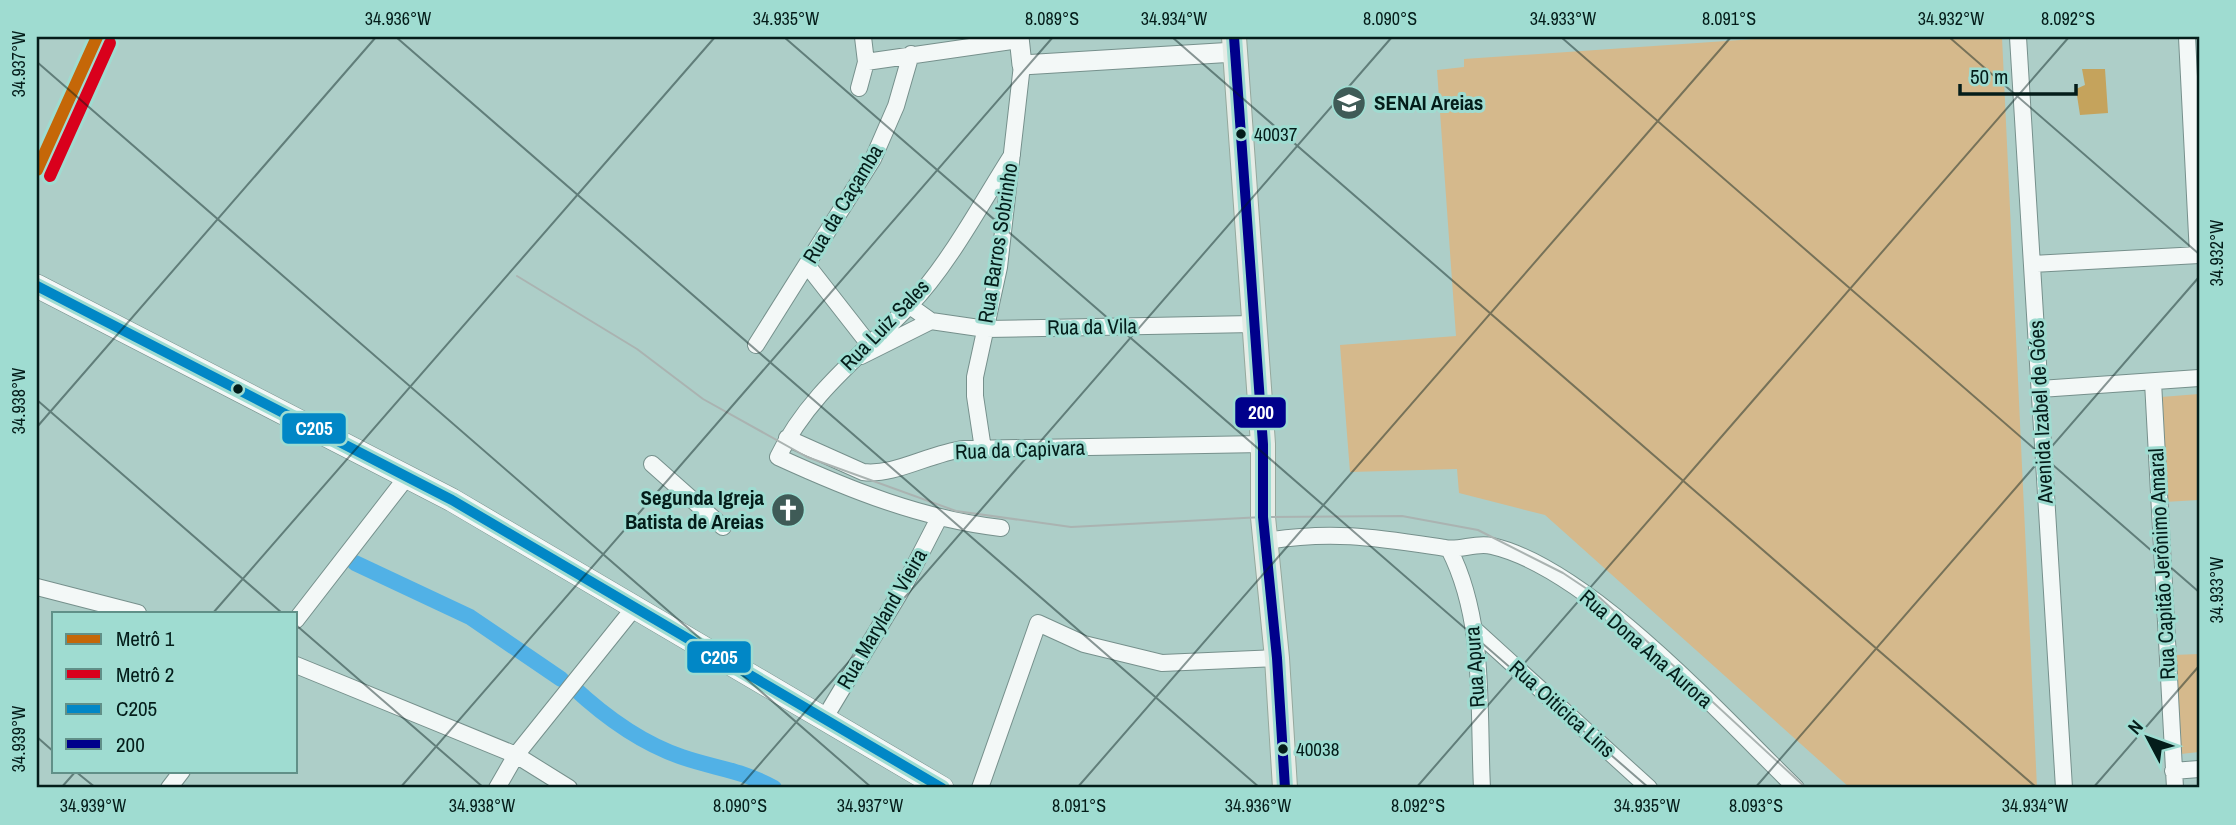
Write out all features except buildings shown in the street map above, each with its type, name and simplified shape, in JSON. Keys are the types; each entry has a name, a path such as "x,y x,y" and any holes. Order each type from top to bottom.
{"main road":[{"path":"1235,44 1263,444 1266,541 1285,788"},
{"path":"37,286 513,535 942,788"}],"street":[{"path":"859,88 866,62 863,37"},
{"name":"Avenida Izabel de Góes","path":"2018,37 2064,788"},
{"path":"2032,264 2199,255 2187,37"},
{"path":"866,62 1019,38"},
{"name":"Rua Barros Sobrinho","path":"983,449 975,396 999,267 1021,65 1019,38"},
{"path":"1021,65 1235,44"},
{"name":"Rua da Caçamba","path":"756,345 873,159 896,106 911,54"},
{"name":"Rua Luiz Sales","path":"939,518 833,482 778,457 788,438 849,362 909,306 1012,155"},
{"path":"807,265 868,343"},
{"name":"Rua da Vila","path":"909,306 931,321 986,329 1253,324"},
{"path":"849,362 931,321"},
{"path":"2040,389 2199,378"},
{"name":"Rua Capitão Jerônimo Amaral","path":"2153,382 2175,788"},
{"name":"Rua da Capivara","path":"788,438 845,465 875,474 949,451 1263,444"},
{"path":"652,464 723,527"},
{"path":"298,618 406,478"},
{"path":"939,518 1001,528"},
{"name":"Rua Maryland Vieira","path":"824,719 904,586 939,518"},
{"name":"Rua Dona Ana Aurora","path":"1266,541 1298,536 1344,535 1388,537 1449,549 1481,544 1494,546 1578,589 1639,638 1796,788"},
{"name":"Rua Apura","path":"1449,549 1465,582 1475,630 1482,788"},
{"path":"37,587 134,612"},
{"path":"497,788 516,755 634,608"},
{"path":"980,788 1038,623 1084,644 1162,663 1277,657"},
{"name":"Rua Oiticica Lins","path":"1475,630 1649,788"},
{"path":"298,666 516,755 569,788"},
{"path":"2174,771 2199,769"},
{"path":"169,788 181,772"}],"shaded area":[{"path":"1785,37 2002,37 2037,788 1850,788 1545,515 1459,493 1457,469 1350,472 1340,345 1456,336 1437,70 1464,67 1464,59"},
{"path":"2082,69 2105,69 2108,113 2080,115 2076,89 2085,85"},
{"path":"2199,394 2199,500 2164,502 2161,397"},
{"path":"2199,654 2199,752 2181,754 2174,655"}],"waterway":[{"path":"355,563 470,617 561,679"},
{"path":"573,687 610,718 652,744 682,757 739,773 774,788"}],"tram line":[{"path":"517,276 637,349 703,399 807,457 956,511 1071,527 1263,517 1402,516 1478,530 1563,573 1599,597 1806,788"}],"metro line":[{"name":"1","path":"37,170 97,37"},
{"name":"2","path":"50,176 110,43"}],"transit line":[{"name":"200","path":"1234,37 1263,444 1263,517 1277,658 1285,788"},
{"name":"C205","path":"37,286 452,500 942,788"}],"place":[{"name":"SENAI Areias","path":"1349,103"},
{"name":"40037","path":"1241,134"},
{"name":"Segunda Igreja Batista de Areias","path":"788,510"},
{"name":"40038","path":"1283,749"}]}
